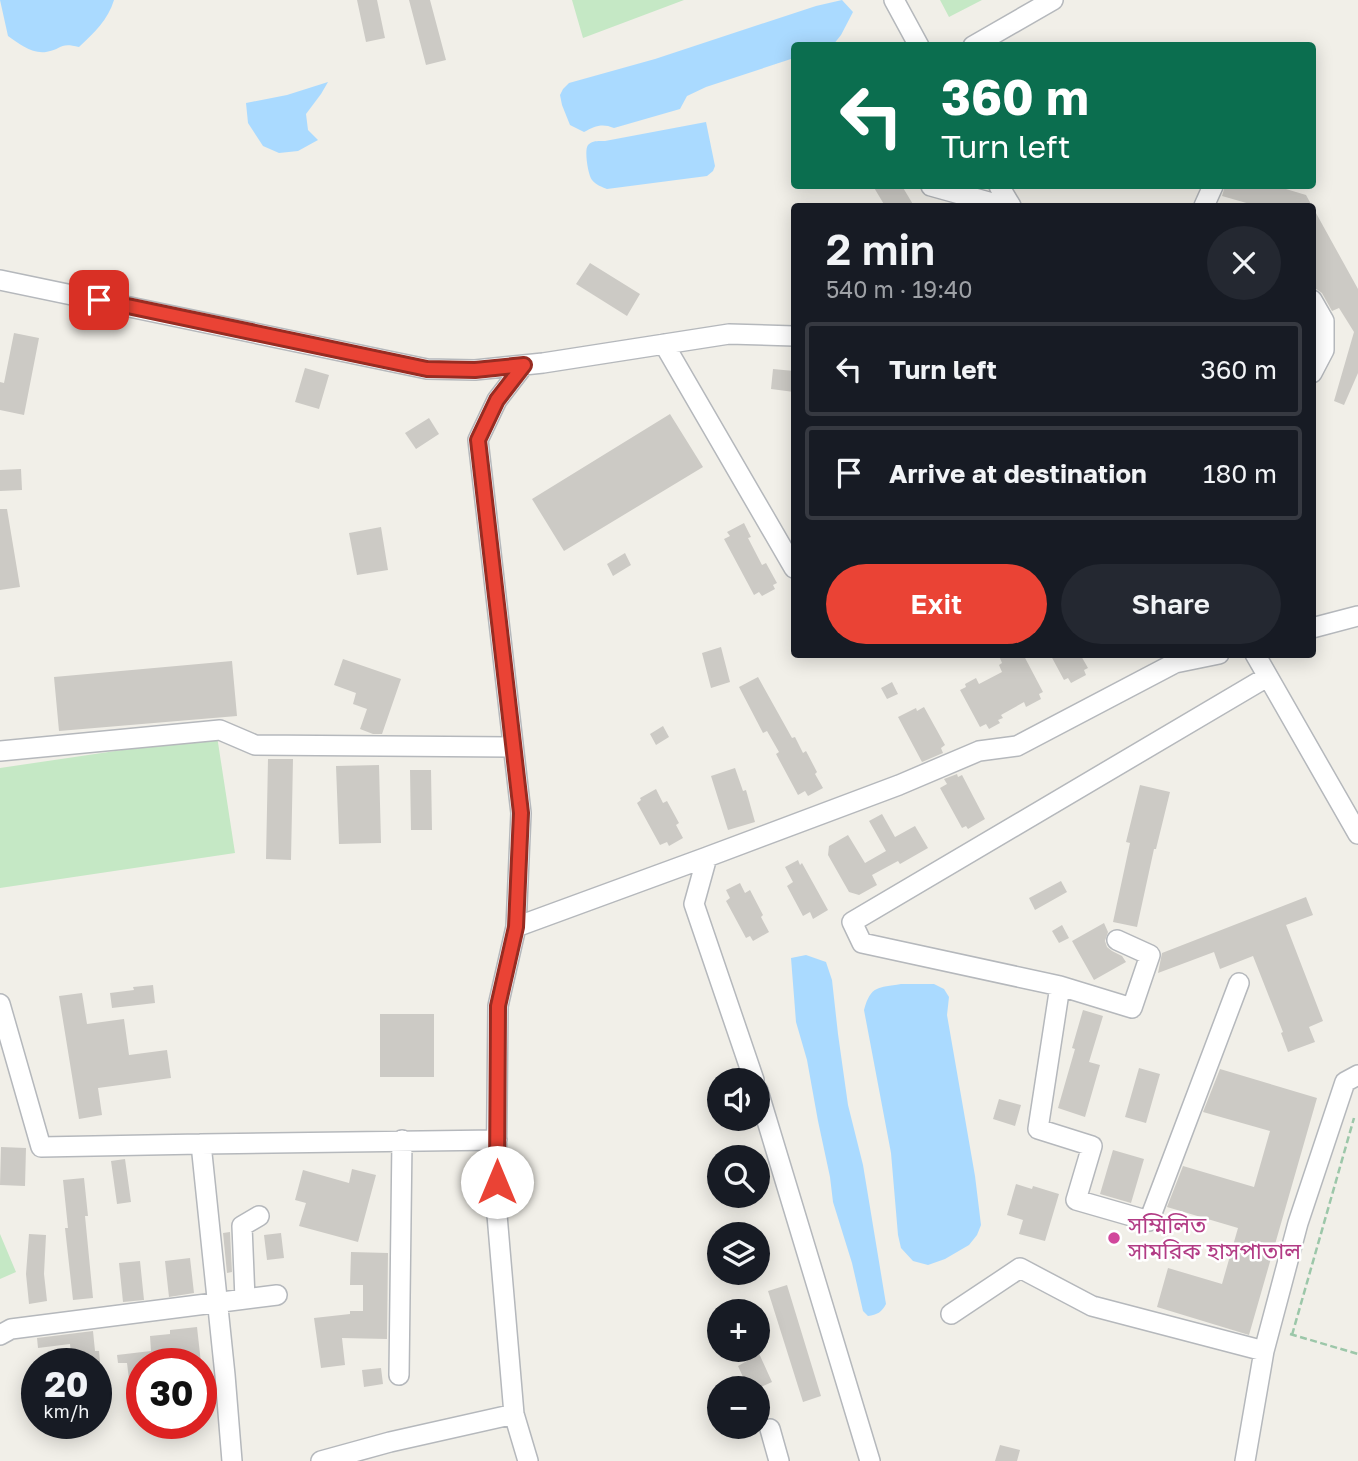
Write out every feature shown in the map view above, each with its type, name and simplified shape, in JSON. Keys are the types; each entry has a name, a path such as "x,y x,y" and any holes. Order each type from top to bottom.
{"street":[{"path":"894,0 917,42"},
{"path":"980,42 1053,0"},
{"path":"942,189 992,203"},
{"path":"0,280 427,369 475,370 524,365 729,334 791,336"},
{"path":"1316,307 1324,321 1324,350 1316,365"},
{"path":"664,344 791,563"},
{"path":"524,365 497,400 478,440 521,813 516,927 498,1006 496,1203 514,1415 528,1461"},
{"path":"1316,627 1358,616"},
{"path":"1257,658 1358,834"},
{"path":"516,927 899,785 979,751 1017,746 1173,659"},
{"path":"1116,940 1150,955 1132,1009 1060,986 862,943 852,922 1267,677"},
{"path":"0,751 220,730 255,745 513,747"},
{"path":"707,857 694,905 750,1068"},
{"path":"1060,986 1038,1129 1091,1146 1076,1199 1149,1221 1239,984"},
{"path":"0,1004 41,1147 497,1140"},
{"path":"1245,1461 1264,1351 1298,1223 1345,1082 1358,1075"},
{"path":"770,1131 870,1461"},
{"path":"399,1375 402,1140"},
{"path":"201,1144 232,1461"},
{"path":"245,1299 243,1226 259,1216"},
{"path":"951,1314 1020,1268 1092,1306 1264,1351"},
{"path":"0,1335 11,1329 277,1295"},
{"path":"321,1461 390,1442 514,1415"},
{"path":"770,1429 779,1461"}],"path":[{"path":"1292,1335 1354,1118"},
{"path":"1270,1329 1358,1354"}],"green space":[{"path":"572,0 684,0 583,38"},
{"path":"940,0 982,0 949,17"},
{"path":"217,736 235,853 0,888 0,768"},
{"path":"0,1234 16,1272 0,1279"}],"water":[{"path":"0,0 114,0 104,20 79,47 64,46 41,52 26,48 8,36"},
{"path":"842,0 853,12 835,42 791,42 791,59 706,87 687,96 680,109 614,128 599,126 584,132 570,125 560,95 569,83 655,59 816,6"},
{"path":"328,82 306,114 308,130 318,140 298,151 279,153 263,146 248,123 246,103 287,95"},
{"path":"706,122 715,166 707,176 607,189 592,180 586,152 592,142"},
{"path":"806,955 826,962 832,980 848,1105 863,1165 886,1304 881,1311 871,1316 863,1311 852,1263 833,1202 807,1060 796,1022 791,958"},
{"path":"901,984 934,984 944,989 949,997 947,1015 981,1225 969,1245 928,1265 913,1261 901,1248 891,1153 864,1010 876,989"}],"building":[{"path":"357,0 377,0 385,38 366,42"},
{"path":"409,0 430,0 446,60 426,65"},
{"path":"875,189 904,189 912,203 883,203"},
{"path":"1224,189 1286,189 1306,195 1310,203 1246,203 1222,196"},
{"path":"1316,213 1358,289 1358,373 1344,405 1334,401 1354,332 1339,308 1332,311 1322,293 1316,289"},
{"path":"590,263 640,294 627,316 576,284"},
{"path":"14,333 39,338 24,415 0,410 0,382 4,383"},
{"path":"305,368 329,375 319,409 295,402"},
{"path":"773,369 791,371 791,392 771,389"},
{"path":"670,414 703,467 564,551 532,499"},
{"path":"429,418 439,434 416,449 405,433"},
{"path":"21,469 22,490 0,491 0,470"},
{"path":"0,509 7,509 20,587 0,590"},
{"path":"744,523 751,537 748,538 762,565 766,563 777,583 773,585 775,589 762,596 759,592 754,595 724,539 730,536 727,532"},
{"path":"381,527 388,570 357,575 349,533"},
{"path":"625,553 631,565 613,576 607,564"},
{"path":"721,647 730,682 711,688 702,653"},
{"path":"1000,658 1025,658 1043,692 1039,694 1041,699 1026,707 1024,702 1001,715 1003,718 998,720 1000,723 989,729 986,724 980,727 960,690 976,678 979,684 1002,672 999,665 1002,663"},
{"path":"1052,658 1082,658 1088,668 1084,670 1086,675 1071,683 1068,678 1064,680"},
{"path":"343,659 401,679 382,734 360,729 367,709 353,704 356,693 334,685"},
{"path":"232,661 237,716 59,731 54,677"},
{"path":"758,677 792,738 795,737 803,753 806,751 817,772 815,774 823,788 808,796 805,791 798,795 776,754 779,752 767,731 763,733 739,687"},
{"path":"892,682 898,694 887,699 881,688"},
{"path":"924,707 945,745 941,748 943,753 922,762 898,717"},
{"path":"663,726 669,737 656,745 650,734"},
{"path":"268,759 293,759 291,860 266,859"},
{"path":"379,765 381,843 339,844 336,766"},
{"path":"735,768 743,791 746,790 755,822 728,830 711,776"},
{"path":"410,770 431,770 432,830 411,830"},
{"path":"957,774 958,777 962,775 985,819 968,829 966,826 962,828 940,788 947,784 944,779"},
{"path":"1140,785 1170,792 1137,927 1113,922 1130,843 1126,842"},
{"path":"656,789 663,803 667,801 679,823 676,825 683,838 669,846 667,842 660,845 637,803 640,798"},
{"path":"882,814 895,837 915,826 928,848 900,864 898,861 872,875 877,885 859,895 849,892 828,855 829,846 848,835 865,863 886,851 869,821"},
{"path":"798,860 828,910 813,919 810,912 803,916 787,886 793,882 785,867"},
{"path":"1061,881 1067,892 1035,910 1029,898"},
{"path":"740,883 745,893 750,890 769,932 753,941 750,936 746,938 726,901 730,898 726,890"},
{"path":"1306,897 1313,915 1286,925 1323,1021 1309,1027 1315,1042 1288,1052 1281,1033 1283,1032 1253,956 1220,969 1214,952 1158,973 1162,953"},
{"path":"1104,923 1108,932 1105,941 1107,947 1122,956 1126,962 1094,980 1072,941"},
{"path":"1062,925 1069,938 1059,943 1052,931"},
{"path":"153,985 155,1003 112,1008 110,993"},
{"path":"82,993 87,1024 124,1019 129,1055 167,1050 171,1078 98,1088 102,1115 79,1119 59,996"},
{"path":"1083,1010 1103,1016 1089,1062 1100,1065 1085,1117 1058,1108"},
{"path":"380,1014 434,1014 434,1077 380,1077"},
{"path":"1139,1068 1160,1074 1146,1123 1125,1117"},
{"path":"1220,1069 1317,1098 1249,1335 1157,1307 1168,1268 1222,1284 1238,1228 1167,1207 1183,1166 1254,1187 1270,1131 1203,1112"},
{"path":"999,1099 1021,1105 1015,1126 993,1119"},
{"path":"1,1147 26,1148 25,1186 0,1185"},
{"path":"1113,1150 1144,1159 1131,1203 1100,1194"},
{"path":"125,1159 131,1202 117,1204 111,1161"},
{"path":"352,1169 376,1175 358,1242 299,1226 306,1203 295,1200 303,1170 349,1183"},
{"path":"84,1178 93,1298 73,1300 63,1180"},
{"path":"1016,1184 1059,1194 1045,1241 1019,1234 1023,1220 1007,1215"},
{"path":"230,1232 232,1272 227,1273 223,1233"},
{"path":"281,1233 284,1258 267,1260 264,1235"},
{"path":"29,1234 46,1235 44,1274 47,1301 29,1304 26,1274"},
{"path":"351,1252 388,1253 387,1339 342,1338 345,1365 321,1368 314,1318 363,1311 363,1285 350,1285"},
{"path":"190,1258 194,1293 169,1297 165,1261"},
{"path":"140,1261 144,1300 123,1302 119,1263"},
{"path":"787,1285 821,1396 803,1402 768,1291"},
{"path":"197,1327 199,1348 151,1348 150,1336 170,1334 170,1330"},
{"path":"93,1331 95,1348 70,1348 70,1344 38,1348 37,1338"},
{"path":"126,1354 126,1363 118,1363 117,1355"},
{"path":"745,1362 763,1362 769,1376 743,1376 738,1366"},
{"path":"381,1368 383,1384 364,1387 362,1370"},
{"path":"1000,1445 1020,1450 1017,1461 995,1461"}],"place":[{"name":"সম্মিলিত সামরিক হাসপাতাল","path":"1114,1238"}],"route":[{"path":"99,300 427,369 475,370 524,365 497,400 478,440 521,813 516,927 498,1006 497,1182"}]}
